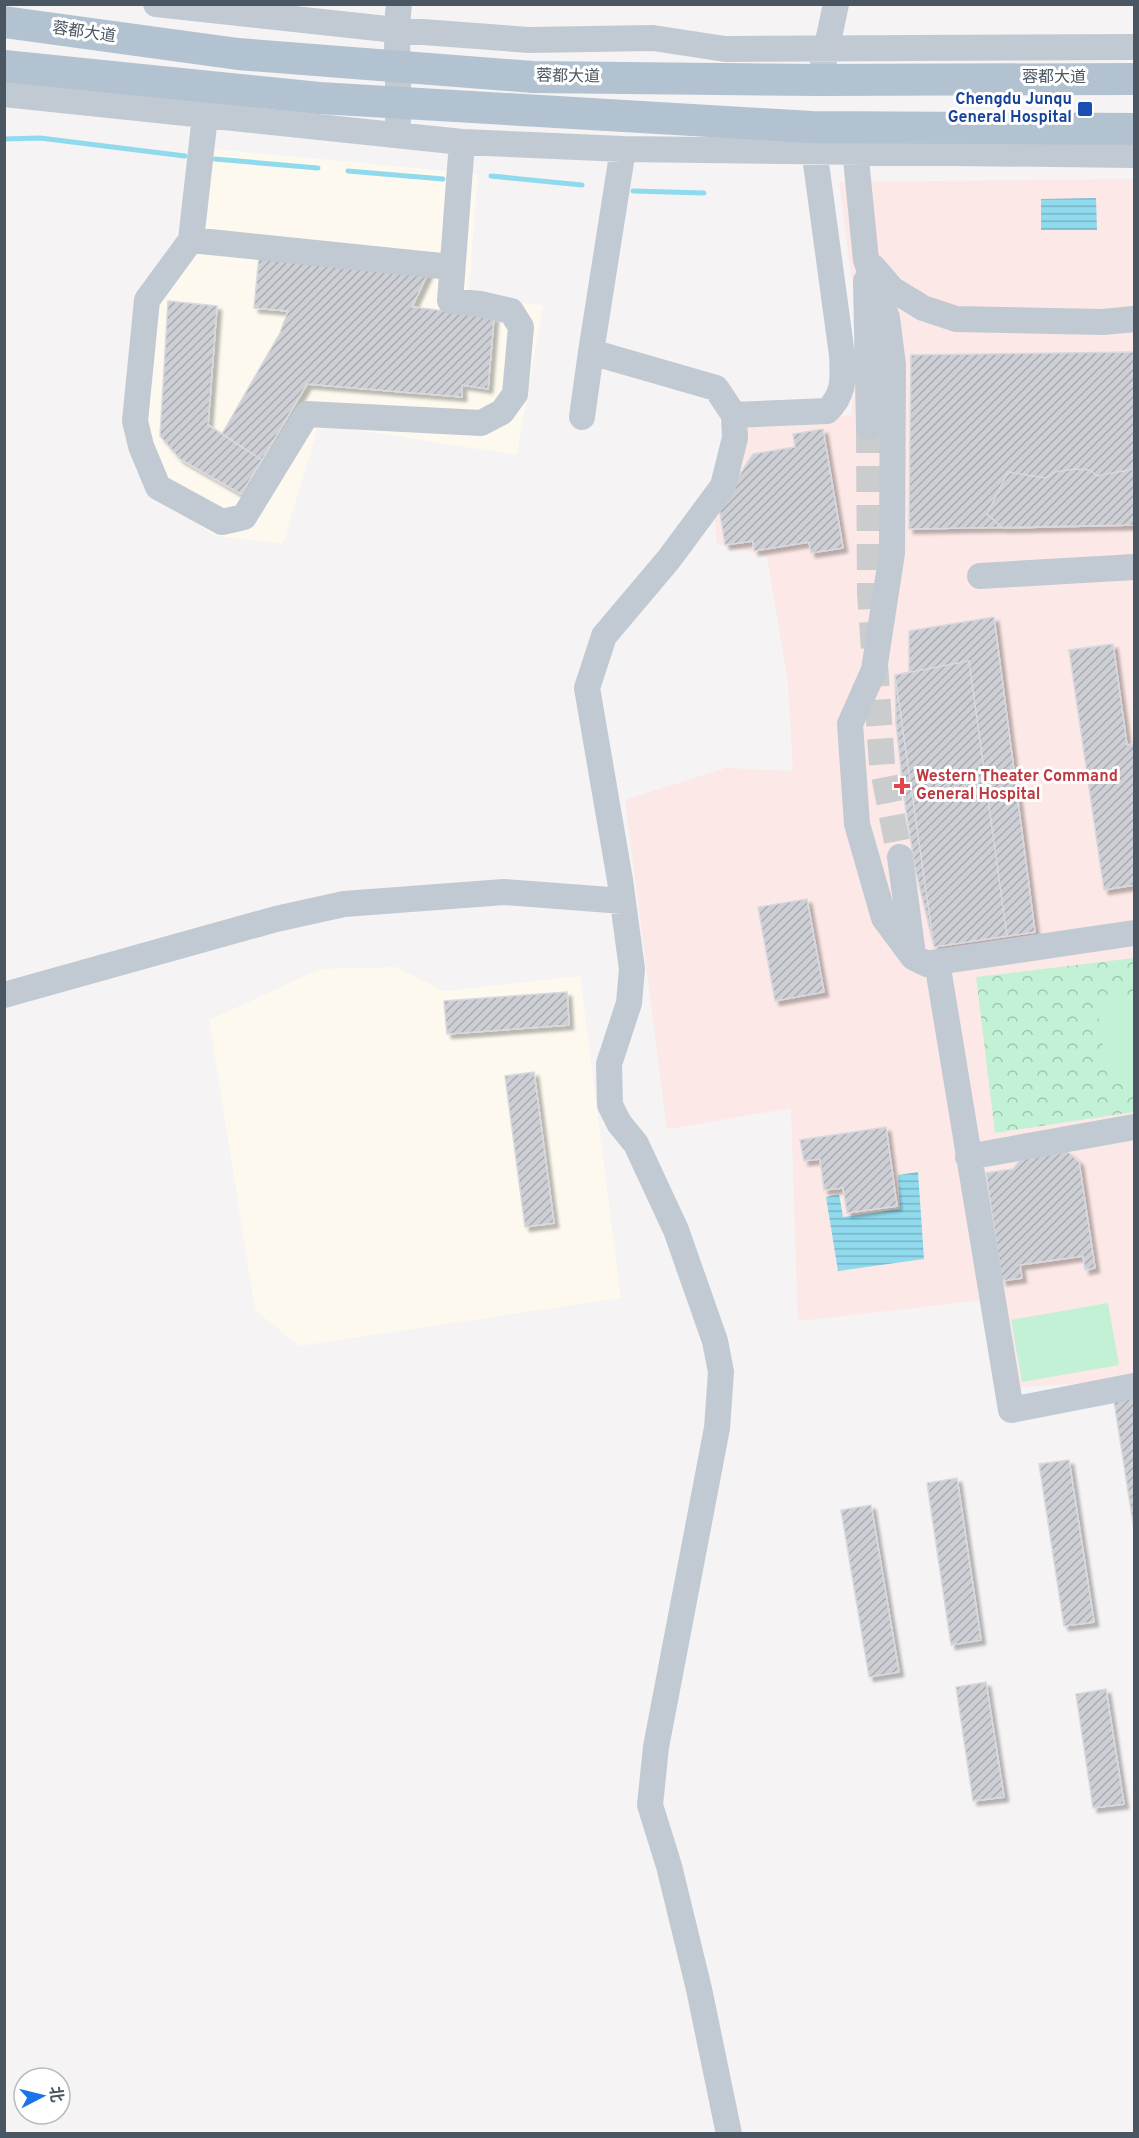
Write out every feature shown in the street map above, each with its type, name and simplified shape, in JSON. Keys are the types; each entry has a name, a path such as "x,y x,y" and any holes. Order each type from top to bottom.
{"main road":[{"name":"蓉都大道","path":"4,22 238,54 533,77 819,80 1134,78"},
{"name":"蓉都大道","path":"4,66 319,98 812,139 853,140 1134,129"}],"street":[{"path":"156,4 396,30 529,40 653,38 725,49 1134,47"},
{"path":"397,136 399,66 396,30 399,4"},
{"path":"819,80 836,4"},
{"path":"4,94 462,142 623,149 812,139 842,355 843,385 836,402 827,411 734,415"},
{"path":"205,116 191,240 147,300 135,421 141,446 158,487 222,522 244,517 307,414 480,423 502,412 514,394 521,327 511,311 480,304 450,301 462,142"},
{"path":"869,427 866,260 853,140 1134,155"},
{"path":"582,417 623,149"},
{"path":"191,240 451,267"},
{"path":"866,260 892,289 923,308 956,319 1103,322 1134,319"},
{"path":"866,260 887,318 893,365 892,553 874,670 850,724 857,824 869,873 884,918 913,957 927,964 1134,933"},
{"path":"591,352 716,388 734,415 734,447 723,486 669,560 604,636 587,688 623,901 632,969 629,1003 609,1064 610,1105 619,1123 636,1144 676,1230 715,1341 721,1372 717,1428 656,1747 650,1805 672,1877 729,2133"},
{"path":"980,576 1134,567"},
{"path":"900,857 913,957"},
{"path":"4,995 276,919 344,904 504,892 623,901"},
{"path":"938,962 1011,1410 1134,1386"},
{"path":"968,1157 1134,1127"}],"shaded area":[{"path":"192,147 478,174 468,299 543,305 517,455 319,424 283,544 216,536 147,489 141,296 186,230"},
{"name":"Western Theater Command General Hospital","path":"1134,179 1134,1380 1002,1388 985,1300 798,1321 791,1108 667,1129 625,800 726,768 793,771 788,682 767,556 717,544 714,511 743,425 851,415 859,334 839,182"},
{"path":"396,967 444,991 580,976 621,1298 299,1346 255,1310 209,1020 320,969"}],"green space":[{"path":"1134,958 1134,1112 995,1133 976,977"},
{"path":"1134,995 1134,1082 1109,1085 1096,1001"},
{"path":"1108,1303 1119,1365 1022,1382 1011,1320"}],"water":[{"path":"1096,198 1097,230 1041,230 1041,199"},
{"path":"918,1172 924,1259 838,1271 826,1197 839,1194 843,1217 900,1209 898,1175"}],"building":[{"path":"259,256 429,271 412,307 494,317 488,389 462,385 462,397 307,384 262,460 222,434 280,333 288,311 254,308"},
{"path":"168,301 217,306 208,425 262,460 241,494 180,459 160,436"},
{"path":"1134,352 1134,525 909,529 911,355"},
{"path":"823,429 843,548 811,553 809,542 754,551 753,541 725,545 719,507 753,454 795,447 793,434"},
{"path":"1075,469 1090,470 1097,476 1134,469 1134,525 1003,528 987,514 1008,472 1046,478 1055,472"},
{"path":"994,617 1035,932 934,947 895,675 909,672 909,631"},
{"path":"1113,644 1127,745 1134,744 1134,885 1104,890 1069,650"},
{"path":"969,661 1007,936 934,947 915,868 904,798 896,723 895,675"},
{"path":"807,899 824,992 775,1001 758,907"},
{"path":"567,992 569,1025 447,1034 444,1001"},
{"path":"534,1072 554,1223 525,1227 505,1076"},
{"path":"886,1127 897,1206 847,1213 843,1188 824,1190 820,1159 804,1161 800,1140"},
{"path":"1068,1152 1079,1162 1095,1268 1085,1270 1083,1256 1020,1265 1022,1278 1002,1281 986,1173 1013,1169 1021,1159"},
{"path":"1134,1398 1134,1530 1114,1401"},
{"path":"1069,1460 1094,1622 1064,1626 1039,1464"},
{"path":"957,1478 981,1640 951,1645 927,1483"},
{"path":"871,1505 899,1672 869,1677 841,1510"},
{"path":"986,1682 1004,1797 973,1801 956,1687"},
{"path":"1106,1689 1124,1804 1093,1808 1076,1694"}],"waterway":[{"path":"4,139 40,138 185,156"},
{"path":"215,159 318,168"},
{"path":"348,171 443,179"},
{"path":"491,176 582,185"},
{"path":"633,191 704,193"}],"tunnel":[{"path":"869,427 870,592 882,765 900,857"}],"place":[{"name":"Chengdu Junqu General Hospital","path":"1085,109"},
{"name":"Western Theater Command General Hospital","path":"902,786"}]}
